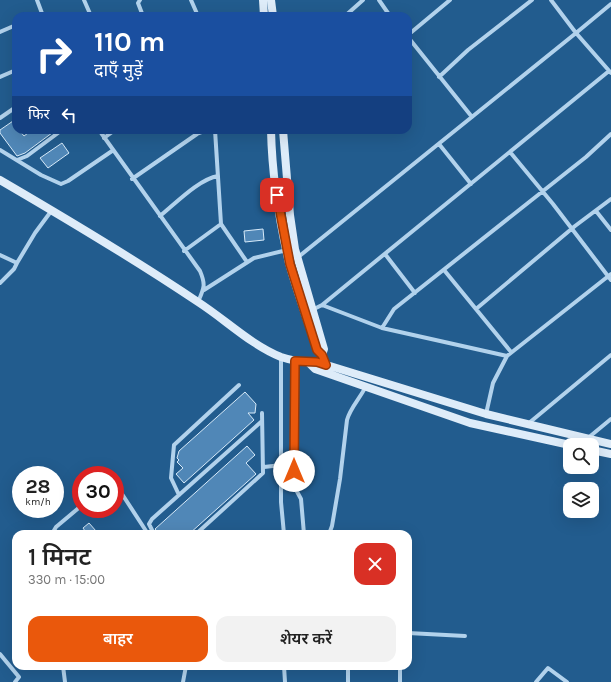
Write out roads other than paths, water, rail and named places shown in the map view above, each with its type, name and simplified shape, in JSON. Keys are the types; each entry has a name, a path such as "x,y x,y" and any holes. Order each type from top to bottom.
{"street":[{"path":"37,0 41,12"},
{"path":"84,0 89,12"},
{"path":"191,0 196,12"},
{"path":"263,0 264,12"},
{"path":"271,0 272,12"},
{"path":"350,12 363,0"},
{"path":"379,0 387,12"},
{"path":"412,33 450,0"},
{"path":"439,77 468,50 532,0"},
{"path":"312,310 322,305 610,72 576,33 551,0"},
{"path":"138,1 142,12"},
{"path":"297,258 611,4"},
{"path":"0,32 12,28"},
{"path":"412,42 472,117"},
{"path":"0,77 12,72"},
{"path":"0,118 12,110"},
{"path":"17,160 28,156 57,134"},
{"path":"102,134 112,151 202,276 204,281 204,290 198,302"},
{"path":"104,138 110,134"},
{"path":"132,179 197,134"},
{"path":"215,134 221,224 248,262"},
{"path":"271,134 271,154 291,250 317,350 322,355 327,369 367,386 470,423 563,443"},
{"path":"283,134 290,215 291,250 297,258 324,349 322,355"},
{"path":"382,328 394,308 444,270 611,134"},
{"path":"439,144 470,184"},
{"path":"0,150 61,184 68,181 112,151"},
{"path":"486,414 493,383 507,356 610,277 510,152"},
{"path":"160,216 196,188 213,177 218,176"},
{"path":"0,180 52,210 198,302 251,341 281,357 309,363 316,368 327,369 486,414 587,438 611,419"},
{"path":"476,309 572,229 611,200"},
{"path":"0,283 14,269 35,233 52,210"},
{"path":"596,211 611,230"},
{"path":"184,251 221,224"},
{"path":"204,290 254,258 291,250"},
{"path":"385,254 415,293"},
{"path":"0,255 17,263"},
{"path":"444,270 511,352"},
{"path":"322,305 382,328 507,356"},
{"path":"529,423 611,355"},
{"path":"281,357 284,530"},
{"path":"295,361 294,486 301,499 304,530"},
{"path":"179,495 171,478 174,445 239,385"},
{"path":"330,530 335,513 349,412 359,400 367,386"},
{"path":"200,530 261,476 264,467 262,413"},
{"path":"152,530 149,522 262,421"},
{"path":"599,441 611,444"},
{"path":"599,451 611,454"},
{"path":"264,467 282,465"},
{"path":"282,487 294,486"},
{"path":"124,497 145,530"},
{"path":"54,530 72,514"},
{"path":"412,633 465,636"},
{"path":"0,654 12,669"},
{"path":"536,682 548,668 566,682"},
{"path":"13,670 19,677 15,682"},
{"path":"64,670 65,682"},
{"path":"183,682 185,670"},
{"path":"284,670 285,682"},
{"path":"348,670 348,682"},
{"path":"400,670 400,682"}]}
